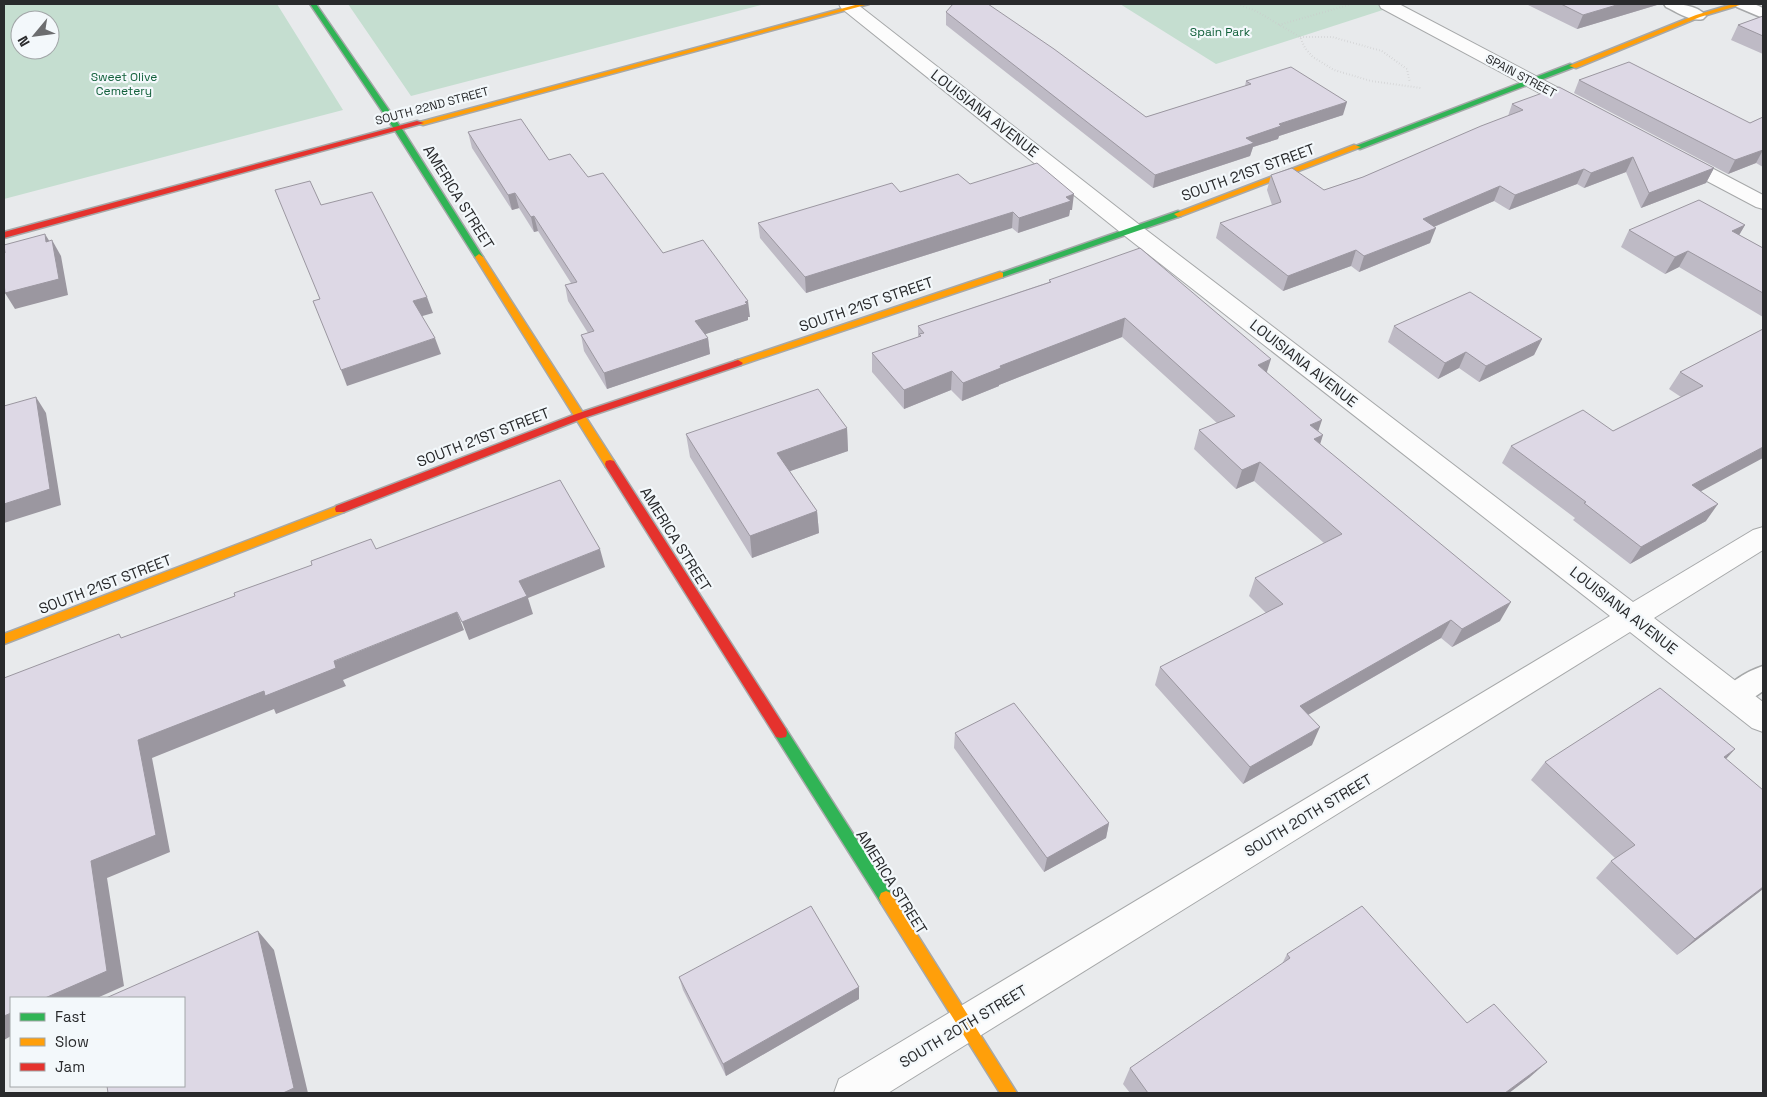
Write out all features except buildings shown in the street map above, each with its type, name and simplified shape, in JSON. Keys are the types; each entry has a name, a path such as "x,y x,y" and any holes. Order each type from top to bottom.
{"street":[{"name":"AMERICA STREET","path":"313,4 398,129 1009,1093"},
{"name":"SPAIN STREET","path":"1386,4 1600,118"},
{"name":"SOUTH 21ST STREET","path":"4,639 580,416 1133,231 1532,82 1698,16 1741,4"},
{"name":"SOUTH 22ND STREET","path":"4,235 855,5"},
{"name":"LOUISIANA AVENUE","path":"855,5 1133,231 1763,718"},
{"path":"1660,149 1763,203"},
{"name":"SOUTH 20TH STREET","path":"853,1093 1763,537"}],"lane":[{"path":"1671,4 1698,16"},
{"path":"1741,4 1763,13"},
{"path":"1735,696 1763,677"}],"path":[{"path":"1238,4 1256,11 1300,37 1332,37 1382,51 1407,69 1410,84"},
{"path":"1279,25 1352,4"},
{"path":"1300,37 1303,48 1315,60 1334,71 1385,84 1410,84 1424,90"}],"green space":[{"name":"Sweet Olive Cemetery","path":"4,4 277,4 343,110 4,199"},
{"path":"348,4 765,4 411,96"},
{"name":"Spain Park","path":"1120,4 1387,4 1392,7 1216,64"}],"traffic: fast":[{"path":"313,4 398,129 479,257"},
{"path":"1357,147 1573,66"},
{"path":"1000,275 1178,214"},
{"path":"781,733 886,898"}],"traffic: slow":[{"path":"420,123 866,4"},
{"path":"1573,66 1698,16 1740,4"},
{"path":"1178,214 1357,147"},
{"path":"479,257 610,464"},
{"path":"738,363 1000,275"},
{"path":"4,639 340,509"},
{"path":"886,898 1009,1093"}],"traffic: jam":[{"path":"4,235 420,123"},
{"path":"340,509 580,416 738,363"},
{"path":"610,464 781,733"}]}
